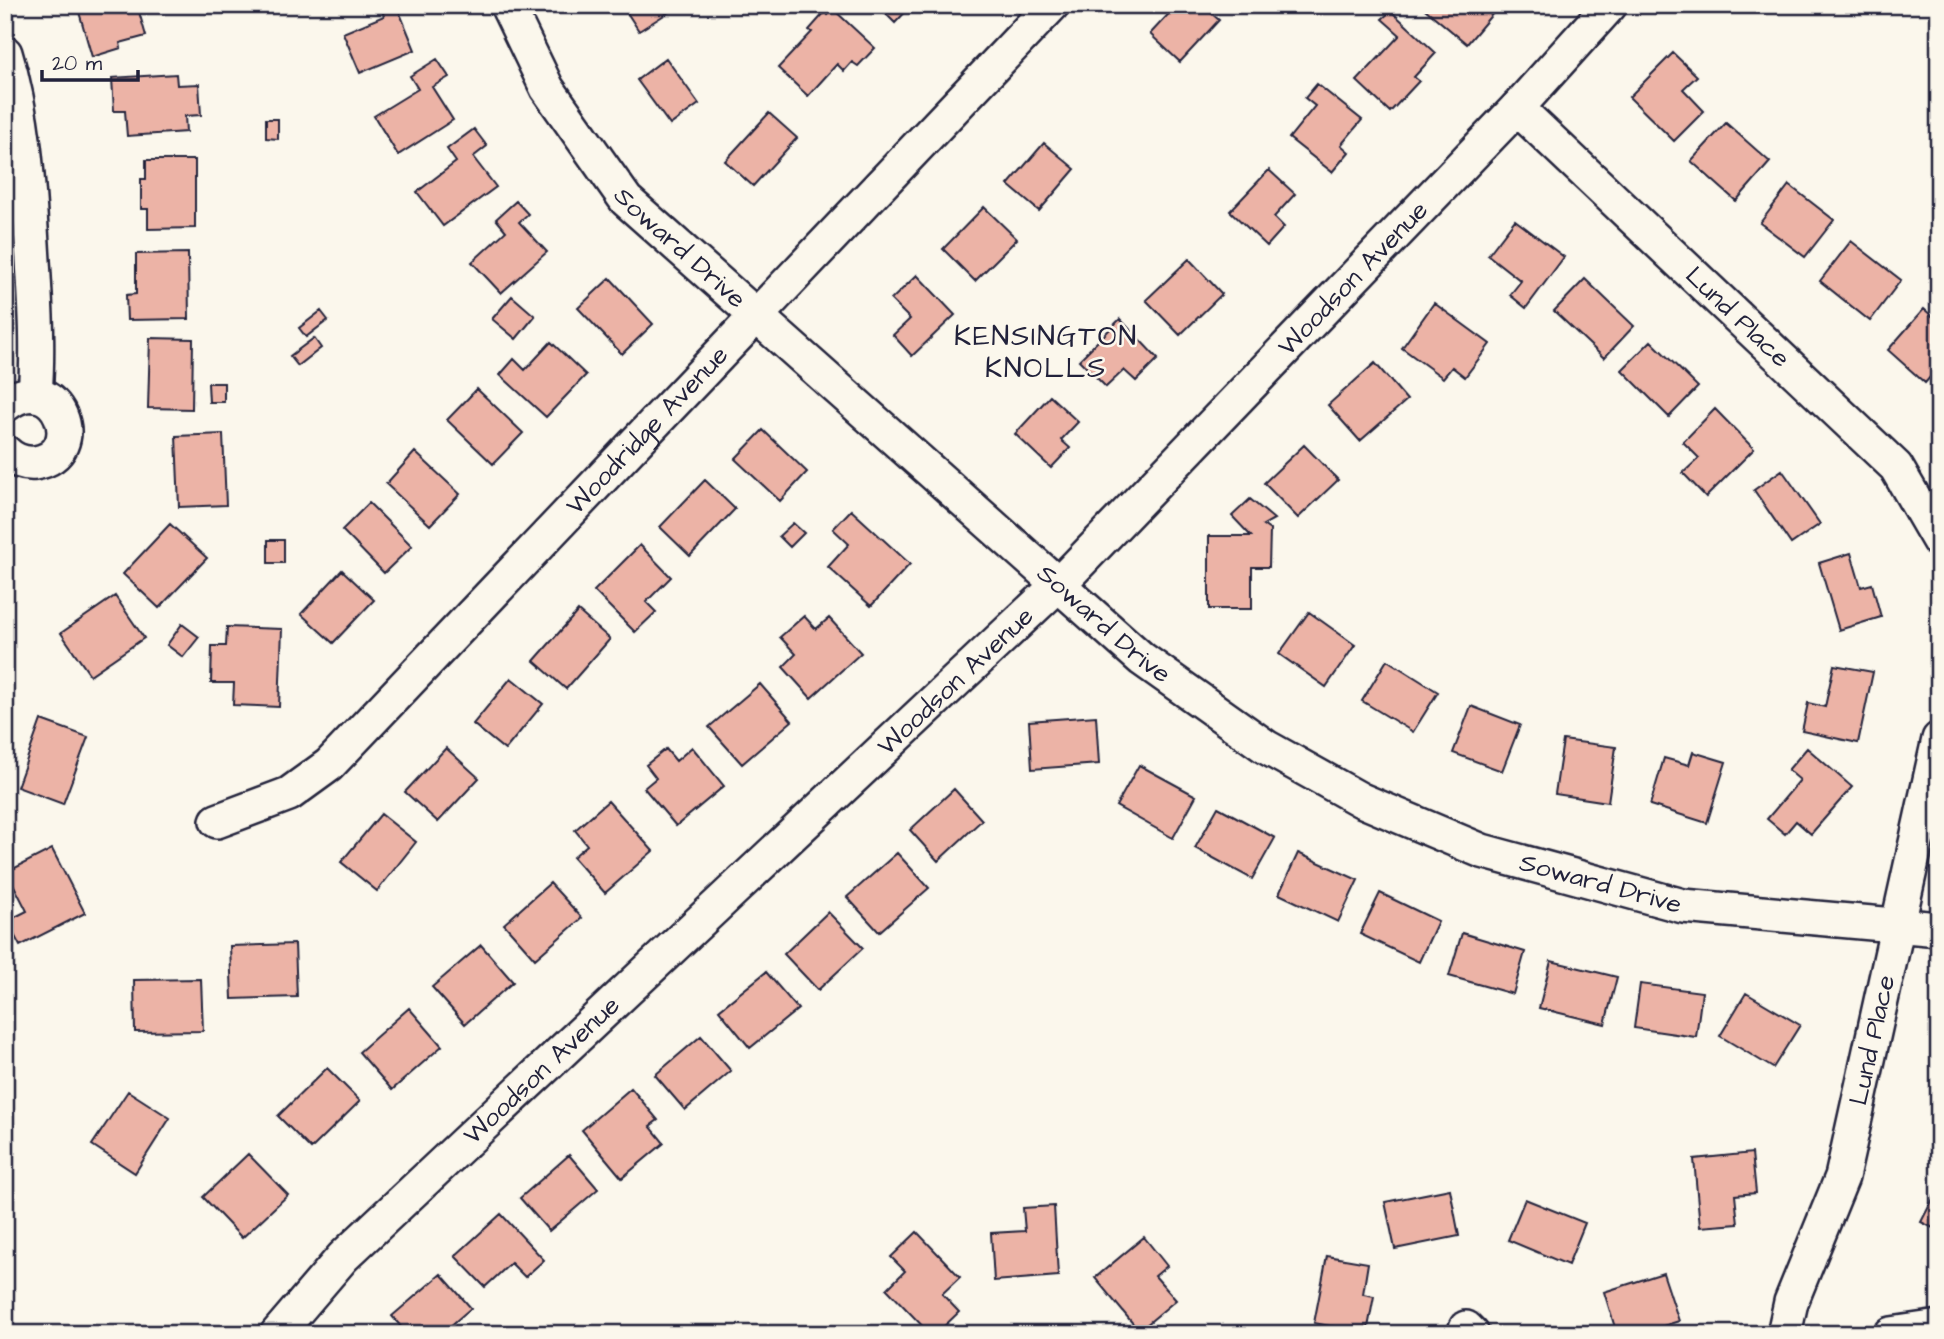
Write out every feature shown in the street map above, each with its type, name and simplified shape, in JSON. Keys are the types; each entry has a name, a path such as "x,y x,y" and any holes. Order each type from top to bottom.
{"street":[{"name":"Soward Drive","path":"508,5 547,88 626,200 1142,659 1266,747 1361,800 1482,851 1683,906 1939,929"},
{"name":"Woodridge Avenue","path":"217,821 289,794 329,765 1052,5"},
{"name":"Woodson Avenue","path":"277,1334 343,1257 1059,584 1517,108 1610,5"},
{"path":"5,53 18,96 28,181 39,346 20,400 55,405 61,414 65,431 59,448 47,459 30,463 19,462 5,453"},
{"name":"Lund Place","path":"1517,108 1896,467 1939,541"},
{"name":"Lund Place","path":"1784,1334 1791,1302 1842,1177 1939,739"},
{"path":"1891,1334 1939,1327"}],"building":[{"path":"77,5 137,5 146,36 120,43 121,48 92,57"},
{"path":"380,5 412,5 399,11 415,50 360,73 343,33 384,16"},
{"path":"622,5 680,5 639,31"},
{"path":"877,5 912,5 895,23"},
{"path":"1177,5 1202,5 1219,20 1180,62 1150,34"},
{"path":"1428,5 1499,6 1467,44 1425,9"},
{"path":"833,9 875,48 858,66 852,62 844,71 837,64 808,96 778,68 812,32 809,30 825,12 828,15"},
{"path":"1391,11 1436,53 1414,77 1419,81 1390,112 1357,81 1400,35 1382,19"},
{"path":"1673,53 1697,76 1683,89 1704,111 1674,141 1629,97"},
{"path":"666,58 699,104 670,125 637,80"},
{"path":"437,59 449,77 432,87 453,120 398,155 374,116 418,89 410,76"},
{"path":"176,74 177,85 199,84 201,115 185,116 186,132 127,136 125,111 114,111 112,78"},
{"path":"1317,84 1362,120 1341,145 1349,152 1332,172 1289,138 1315,106 1305,98"},
{"path":"769,113 797,138 753,186 725,161"},
{"path":"266,119 278,119 278,139 266,138"},
{"path":"1726,123 1770,162 1736,201 1691,161"},
{"path":"474,129 487,146 473,157 496,187 443,226 417,192 456,162 447,149"},
{"path":"1044,143 1075,169 1039,211 1008,185"},
{"path":"146,160 195,160 195,228 148,229 148,209 141,209 141,179 146,179"},
{"path":"1269,170 1295,194 1274,217 1284,227 1267,246 1230,211"},
{"path":"1789,185 1834,220 1805,257 1760,223"},
{"path":"516,201 528,214 519,222 547,252 501,293 472,262 506,231 496,219"},
{"path":"984,207 1017,239 975,281 943,249"},
{"path":"1515,220 1564,257 1526,308 1510,295 1521,281 1488,255"},
{"path":"1851,241 1901,280 1870,321 1820,281"},
{"path":"188,253 189,319 127,320 126,295 136,294 136,254"},
{"path":"1189,259 1222,294 1180,335 1146,300"},
{"path":"917,275 955,315 912,356 893,335 910,319 891,300"},
{"path":"610,278 653,324 622,354 578,308"},
{"path":"1585,279 1634,326 1604,358 1554,311"},
{"path":"512,296 535,316 516,339 492,319"},
{"path":"1434,303 1490,344 1465,377 1452,367 1443,378 1402,348"},
{"path":"1924,309 1939,322 1939,367 1925,383 1888,350"},
{"path":"321,311 328,320 306,337 299,328"},
{"path":"1120,319 1158,359 1136,381 1124,370 1106,387 1079,360"},
{"path":"150,338 193,339 192,409 148,408"},
{"path":"314,338 321,348 298,366 290,356"},
{"path":"1651,341 1698,387 1669,417 1622,370"},
{"path":"551,342 586,375 546,417 500,375 514,359 525,370"},
{"path":"1375,363 1407,400 1360,441 1328,405"},
{"path":"208,383 224,383 224,402 209,402"},
{"path":"477,389 523,433 493,464 447,420"},
{"path":"1050,396 1078,422 1061,440 1070,448 1051,468 1015,434"},
{"path":"1715,409 1754,449 1706,497 1683,473 1699,458 1683,442"},
{"path":"763,430 807,472 780,501 735,459"},
{"path":"223,434 226,505 179,507 176,436"},
{"path":"1304,445 1338,480 1298,518 1264,483"},
{"path":"415,452 460,494 430,525 386,484"},
{"path":"1782,470 1820,524 1791,544 1754,490"},
{"path":"705,480 735,509 690,556 660,527"},
{"path":"1250,499 1274,519 1263,525 1270,530 1269,567 1252,567 1252,609 1209,609 1209,536 1251,536 1232,516"},
{"path":"369,503 412,546 384,573 342,530"},
{"path":"851,510 910,564 871,606 828,567 849,544 833,529"},
{"path":"793,523 804,533 790,547 779,536"},
{"path":"170,524 207,558 159,608 123,574"},
{"path":"268,540 284,540 284,563 268,563"},
{"path":"640,545 671,577 646,602 656,612 635,632 594,591"},
{"path":"1851,553 1861,587 1872,584 1881,617 1839,630 1819,563"},
{"path":"342,570 374,600 333,643 301,614"},
{"path":"115,596 144,638 90,675 61,633"},
{"path":"578,611 610,639 566,689 534,661"},
{"path":"1309,612 1355,645 1326,687 1279,654"},
{"path":"804,616 816,629 829,618 861,653 811,698 783,667 796,654 780,637"},
{"path":"182,624 199,637 183,657 167,645"},
{"path":"227,627 282,629 279,707 233,705 234,683 211,683 212,646 226,646"},
{"path":"1387,660 1438,692 1413,732 1362,701"},
{"path":"1834,665 1873,672 1858,743 1802,731 1808,703 1825,707"},
{"path":"511,678 543,704 505,750 473,724"},
{"path":"760,684 792,721 742,764 709,727"},
{"path":"1471,706 1520,725 1502,771 1453,753"},
{"path":"1096,716 1099,764 1032,769 1029,721"},
{"path":"41,720 88,737 63,804 17,787"},
{"path":"1563,740 1616,747 1608,802 1555,794"},
{"path":"692,747 724,786 676,826 644,788 656,778 646,765 666,749 676,761"},
{"path":"446,748 479,778 438,822 405,792"},
{"path":"1807,748 1852,787 1811,834 1796,821 1785,834 1767,819 1800,780 1788,770"},
{"path":"1693,752 1726,762 1707,823 1650,805 1664,758 1689,765"},
{"path":"1139,765 1196,796 1173,838 1116,806"},
{"path":"954,789 982,820 938,861 910,830"},
{"path":"608,801 653,851 605,893 573,857 587,845 575,830"},
{"path":"1218,807 1275,838 1252,879 1195,848"},
{"path":"381,814 416,842 377,891 341,862"},
{"path":"52,849 85,913 20,946 7,921 27,911 7,872"},
{"path":"897,853 929,888 879,932 847,897"},
{"path":"1298,853 1358,880 1338,922 1279,894"},
{"path":"550,883 582,918 535,959 504,924"},
{"path":"1380,893 1438,921 1419,962 1360,934"},
{"path":"828,912 863,948 818,990 784,954"},
{"path":"1462,933 1525,952 1513,994 1449,976"},
{"path":"295,944 297,997 232,999 230,946"},
{"path":"481,945 513,982 465,1024 432,987"},
{"path":"1551,961 1617,977 1605,1024 1539,1008"},
{"path":"766,972 798,1009 750,1048 719,1010"},
{"path":"201,979 203,1031 135,1032 134,980"},
{"path":"1640,984 1702,992 1696,1037 1634,1028"},
{"path":"1746,993 1800,1025 1773,1068 1720,1036"},
{"path":"409,1008 442,1046 392,1090 359,1052"},
{"path":"701,1036 731,1071 685,1110 655,1075"},
{"path":"327,1068 360,1101 311,1149 278,1116"},
{"path":"631,1088 658,1120 650,1126 664,1143 622,1178 582,1130"},
{"path":"128,1091 170,1118 135,1173 92,1145"},
{"path":"1752,1153 1756,1193 1735,1195 1738,1224 1700,1227 1694,1159"},
{"path":"248,1154 288,1195 242,1238 203,1197"},
{"path":"569,1155 598,1189 549,1231 520,1198"},
{"path":"1939,1187 1939,1231 1921,1222"},
{"path":"1450,1189 1459,1236 1395,1249 1385,1202"},
{"path":"1525,1199 1585,1223 1568,1265 1508,1240"},
{"path":"1054,1206 1058,1276 994,1281 991,1233 1025,1231 1023,1208"},
{"path":"501,1214 544,1260 525,1277 511,1263 485,1287 455,1256"},
{"path":"917,1232 960,1277 942,1294 959,1312 936,1334 930,1334 887,1289 905,1271 891,1257"},
{"path":"1144,1237 1167,1266 1155,1276 1176,1300 1139,1331 1095,1278"},
{"path":"1327,1256 1368,1263 1363,1294 1374,1296 1367,1333 1314,1323"},
{"path":"1663,1273 1679,1321 1638,1334 1617,1334 1604,1292"},
{"path":"441,1274 471,1308 441,1334 407,1334 392,1316"}],"district":[{"name":"KENSINGTON KNOLLS","path":"1046,352"}]}
